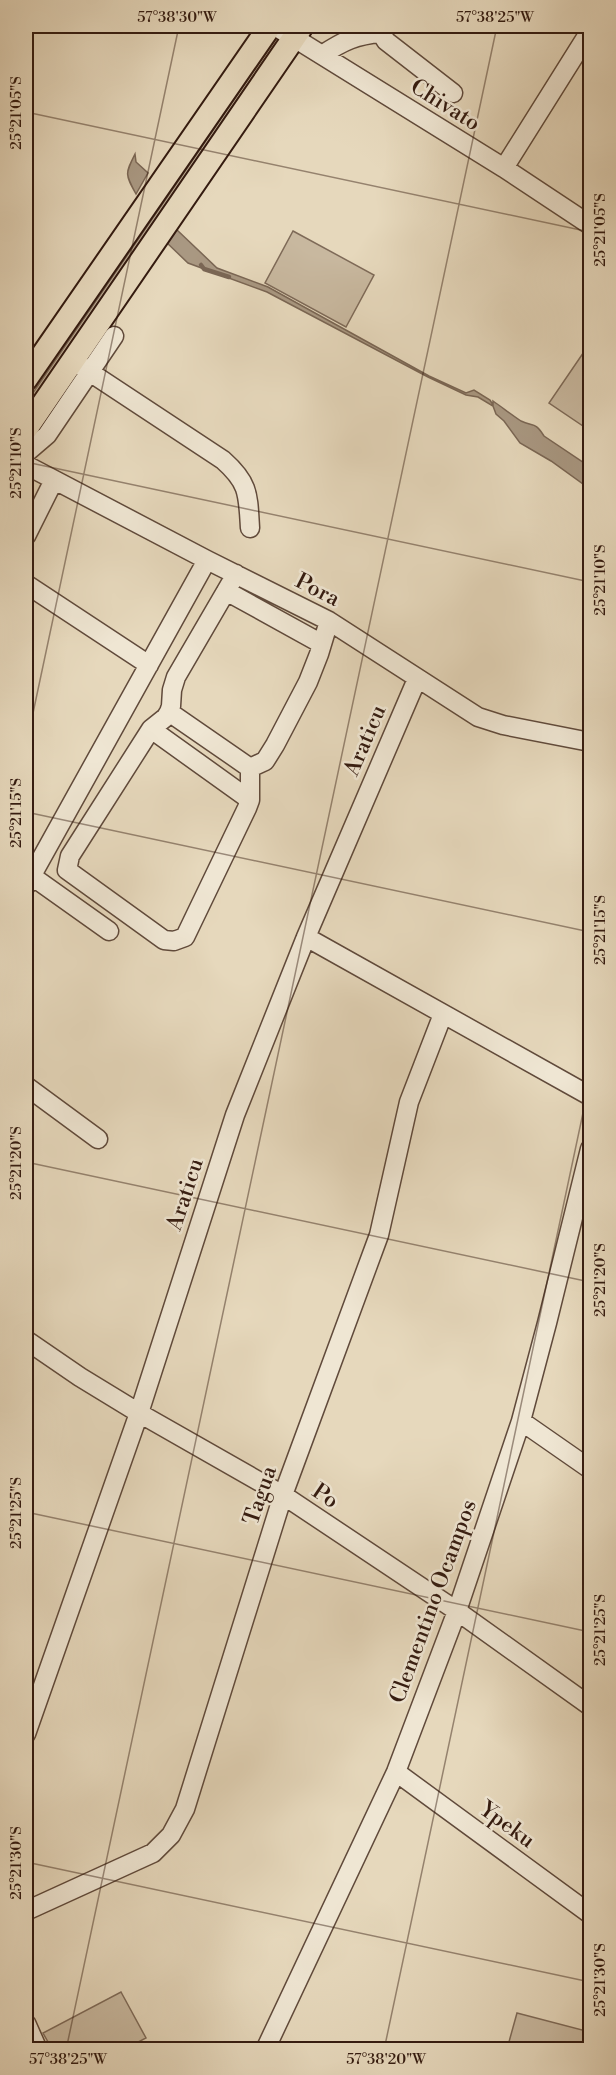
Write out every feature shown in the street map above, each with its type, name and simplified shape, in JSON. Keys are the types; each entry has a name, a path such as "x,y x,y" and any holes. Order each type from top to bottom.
{"main road":[{"path":"26,378 270,26"},
{"path":"26,429 81,366 298,32"}],"street":[{"name":"Chivato","path":"275,26 298,32 322,55 591,225"},
{"path":"322,55 360,34 382,29 386,41 453,93"},
{"path":"504,168 591,31"},
{"path":"26,453 47,435 81,366 114,336"},
{"path":"81,366 223,460 239,474 248,494 250,528"},
{"name":"Pora","path":"26,465 329,621 478,717 591,742"},
{"path":"26,536 54,480"},
{"path":"109,931 28,878 207,560"},
{"path":"236,574 176,677 171,690 169,712 151,729 70,856 68,870 164,940 174,941 185,937 250,800 250,768"},
{"path":"26,584 149,665"},
{"path":"226,591 322,644"},
{"path":"250,768 264,761 275,745 308,682 329,621"},
{"name":"Araticu","path":"26,1734 139,1413 235,1115 306,937 417,679"},
{"path":"169,712 250,768"},
{"path":"151,729 250,800"},
{"path":"306,937 591,1096"},
{"name":"Tagua","path":"26,1911 153,1853 171,1835 185,1809 283,1495 379,1235 408,1102 443,1014"},
{"path":"26,1086 98,1139"},
{"name":"Clementino Ocampos","path":"265,2049 396,1772 457,1611 520,1421 591,1149"},
{"name":"Po","path":"26,1340 139,1413 283,1495 457,1611 591,1706"},
{"path":"520,1421 591,1469"},
{"name":"Ypeku","path":"396,1772 591,1914"},
{"path":"27,2031 38,2049"}],"shaded area":[{"path":"277,37 278,40 26,410 26,403"},
{"path":"135,154 136,162 148,173 136,194 128,174"},
{"path":"176,229 217,268 268,287 429,376 466,393 474,390 490,400 493,405 493,401 521,421 536,426 544,436 590,467 590,489 551,461 520,443 496,414 493,406 478,397 466,395 428,377 267,292 188,263 166,242"},
{"path":"293,231 374,275 346,327 265,283"},
{"path":"590,343 590,415 583,426 549,403"},
{"path":"121,1992 146,2038 125,2049 52,2049 43,2033"},
{"path":"517,2013 590,2032 590,2049 507,2049"}],"waterway":[{"path":"201,265 204,269 229,277"}]}
